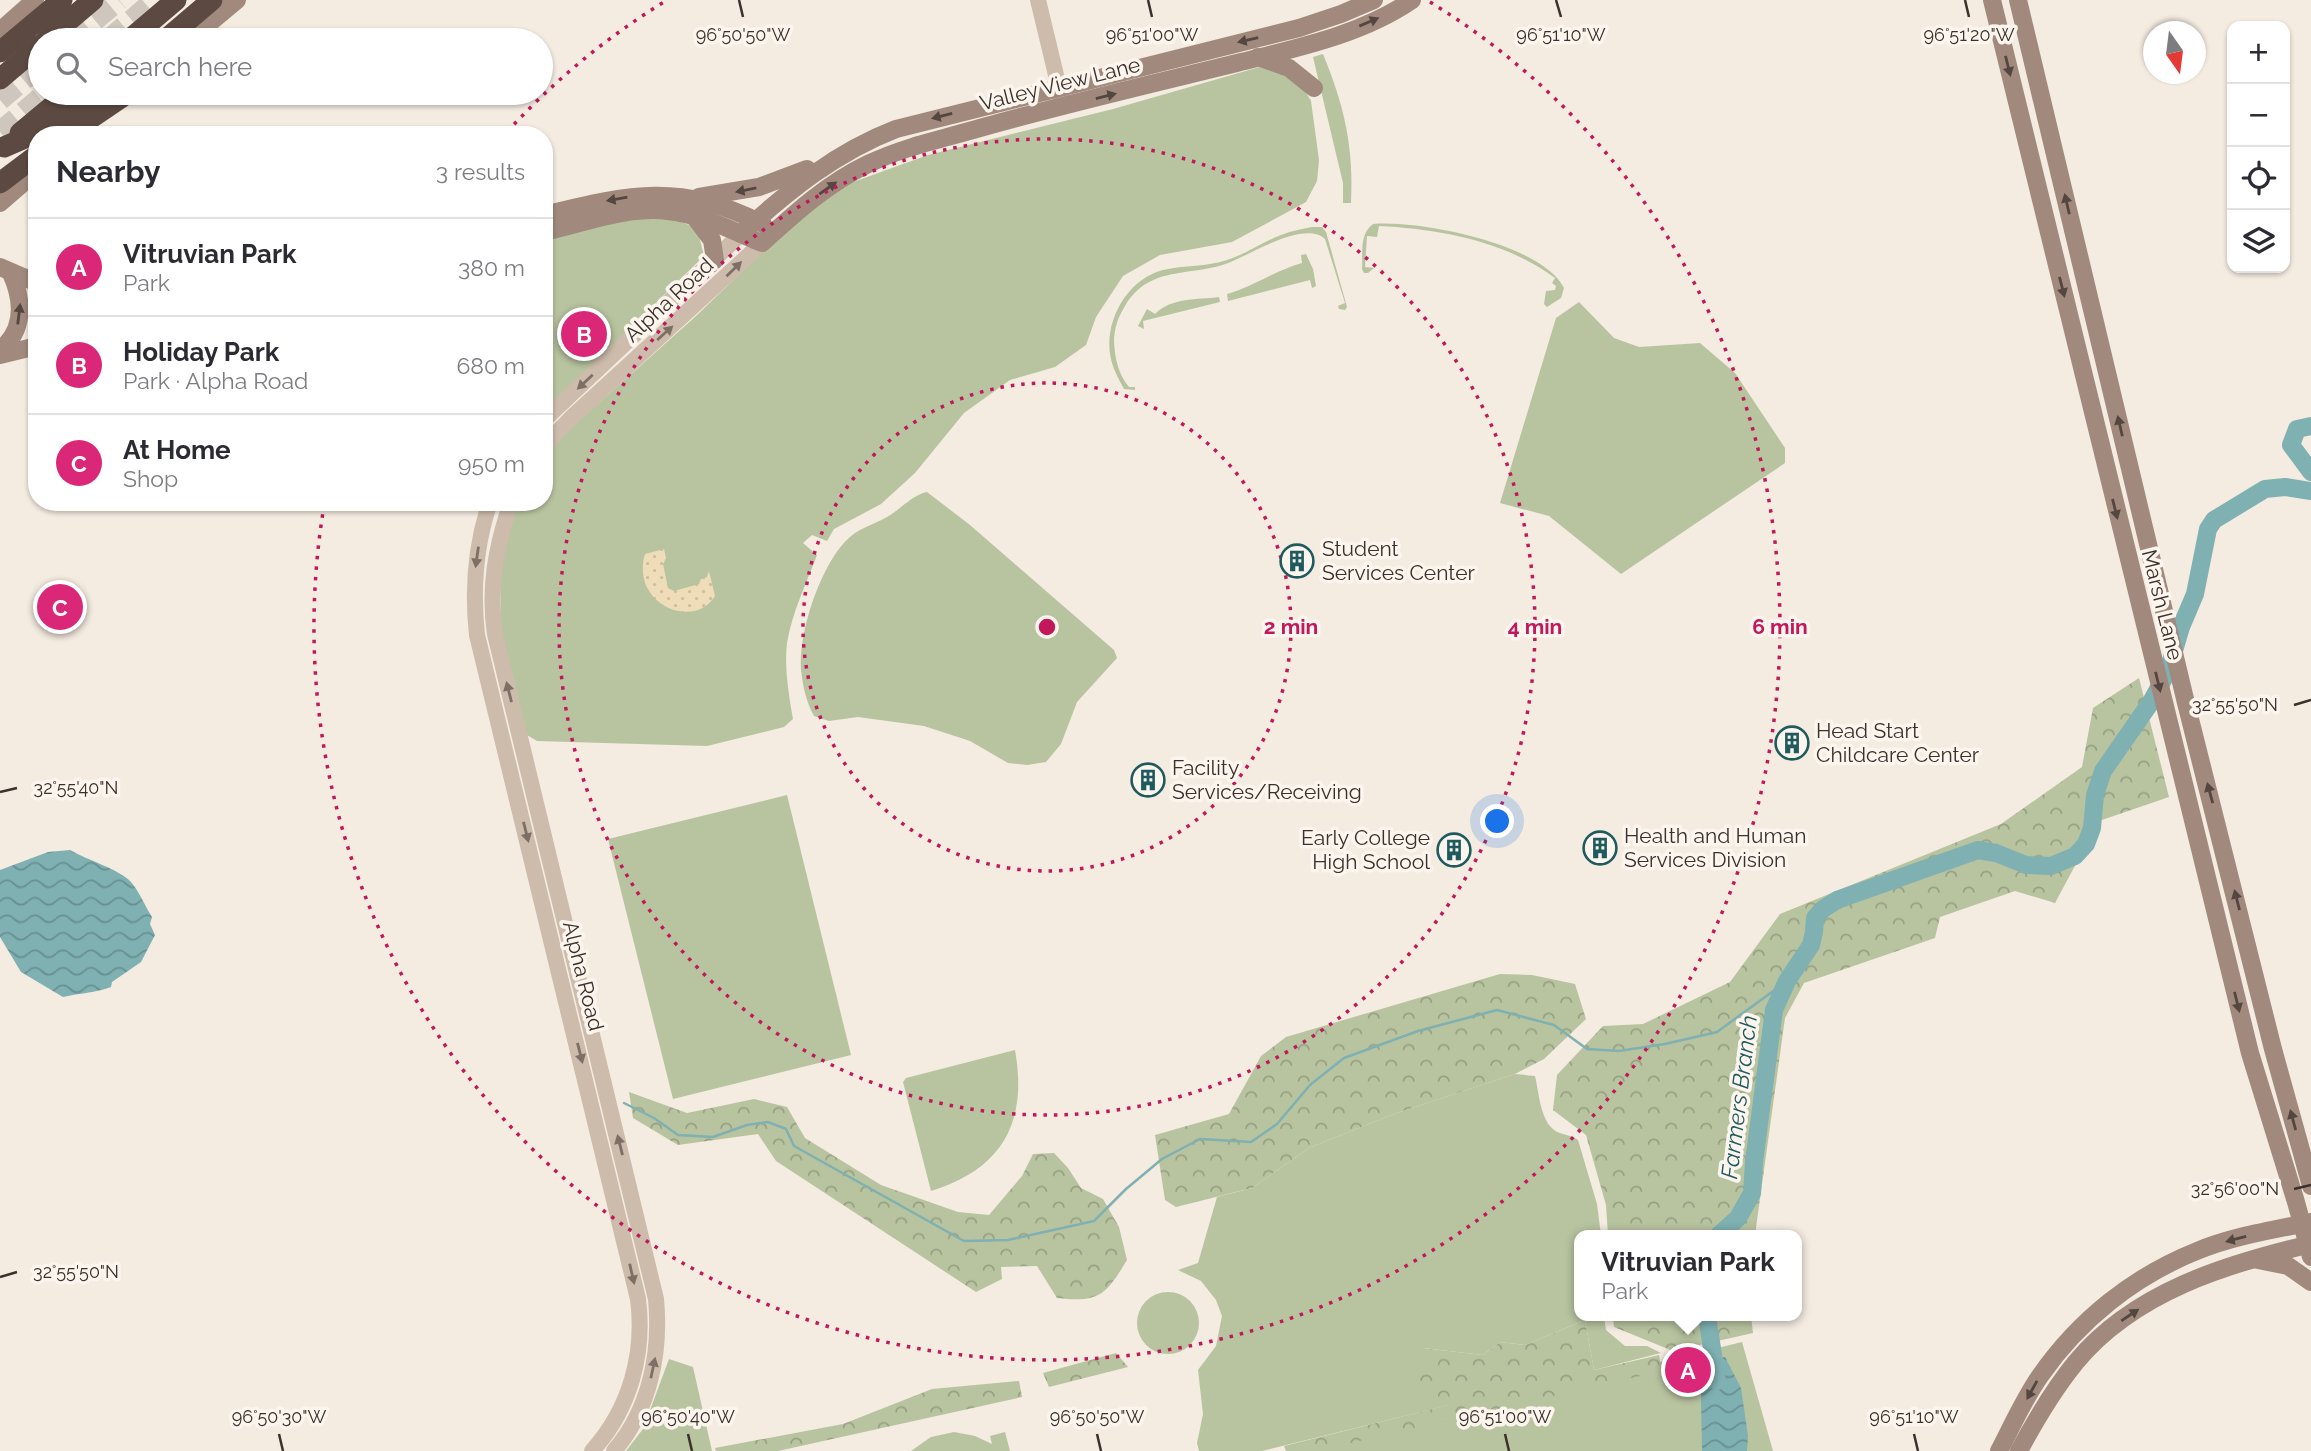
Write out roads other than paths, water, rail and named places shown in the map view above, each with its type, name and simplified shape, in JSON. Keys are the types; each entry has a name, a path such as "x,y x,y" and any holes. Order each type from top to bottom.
{"highway":[{"path":"29,28 62,0"},
{"path":"60,28 93,0"},
{"path":"143,28 176,0"},
{"path":"179,28 212,0"},
{"path":"0,52 28,29"},
{"path":"0,79 28,55"},
{"path":"28,126 54,105"},
{"path":"51,126 80,105"},
{"path":"79,126 110,105"},
{"path":"2,148 28,126"},
{"path":"2,148 28,137"},
{"path":"0,183 28,162"}],"main road":[{"path":"0,31 35,0"},
{"path":"203,28 237,0"},
{"name":"Valley View Lane","path":"741,234 795,186 834,160 896,129 1299,28 1374,0"},
{"name":"Valley View Lane","path":"769,237 835,182 879,159 1064,106 1258,57 1346,31 1381,17 1412,0"},
{"name":"Marsh Lane","path":"1992,0 2250,1053 2307,1223 2310,1249"},
{"name":"Marsh Lane","path":"2018,0 2186,703 2273,1049 2311,1186"},
{"path":"1258,57 1289,68 1314,88"},
{"path":"88,126 112,105"},
{"path":"685,198 759,187 834,160"},
{"path":"0,203 28,179"},
{"path":"553,213 619,198 655,194 715,205 755,220 769,237"},
{"path":"553,230 637,211 667,211 694,216 741,234 769,237"},
{"path":"694,216 712,240 715,260"},
{"path":"6,270 28,279"},
{"path":"0,352 16,329 21,310 19,291 6,270"},
{"path":"0,352 28,347"},
{"path":"1999,1451 2039,1377 2088,1319 2116,1296 2174,1261 2228,1240 2307,1223"},
{"path":"2019,1451 2050,1396 2078,1360 2122,1320 2193,1279 2251,1259 2310,1249"},
{"path":"2251,1259 2288,1266 2311,1282"},
{"path":"2064,1345 2078,1360"}],"street":[{"path":"1038,0 1064,106"},
{"name":"Alpha Road","path":"553,412 741,234"},
{"name":"Alpha Road","path":"553,437 769,237"},
{"name":"Alpha Road","path":"487,511 475,575 474,610 477,635 638,1298 641,1322 639,1351 628,1394 607,1433 593,1450"},
{"name":"Alpha Road","path":"509,511 494,565 491,592 493,623 653,1280 657,1307 658,1339 652,1374 632,1425 614,1451"},
{"path":"628,1394 643,1402"}],"water":[{"path":"70,850 119,873 131,882 152,917 150,924 155,935 141,962 112,982 111,987 63,997 21,972 0,937 0,870 48,852"},
{"path":"1725,1357 1741,1388 1748,1436 1747,1451 1702,1451 1703,1362"}],"waterway":[{"name":"Farmers Branch","path":"2311,426 2297,429 2291,445 2311,472"},
{"name":"Farmers Branch","path":"1725,1230 1738,1218 1752,1193 1774,1010 1787,981 1811,945 1815,918 1837,900 1978,850 1996,853 2026,865 2051,866 2075,856 2086,844 2092,828 2095,795 2103,771 2151,702 2168,671 2181,627 2195,594 2208,529 2214,520 2265,489 2285,487 2311,491"},
{"path":"624,1103 654,1118 678,1135 713,1137 747,1125 768,1122 786,1129 794,1146 964,1241 1008,1240 1094,1221 1162,1159 1200,1139 1251,1142 1277,1124 1310,1085 1344,1058 1418,1031 1497,1010 1554,1025 1587,1049 1619,1051 1717,1032 1787,981"},
{"name":"Farmers Branch","path":"1708,1321 1717,1381"}],"tunnel":[{"path":"85,28 119,0"},
{"path":"122,28 155,0"},
{"path":"0,100 28,76"},
{"path":"0,132 32,105"}],"place":[{"name":"Holiday Park","path":"584,334"},
{"name":"Student Services Center","path":"1297,561"},
{"name":"At Home","path":"60,607"},
{"name":"Head Start Childcare Center","path":"1792,743"},
{"name":"Facility Services/Receiving","path":"1148,780"},
{"name":"Health and Human Services Division","path":"1600,848"},
{"name":"Early College High School","path":"1454,850"},
{"name":"Vitruvian Park","path":"1688,1370"}]}
